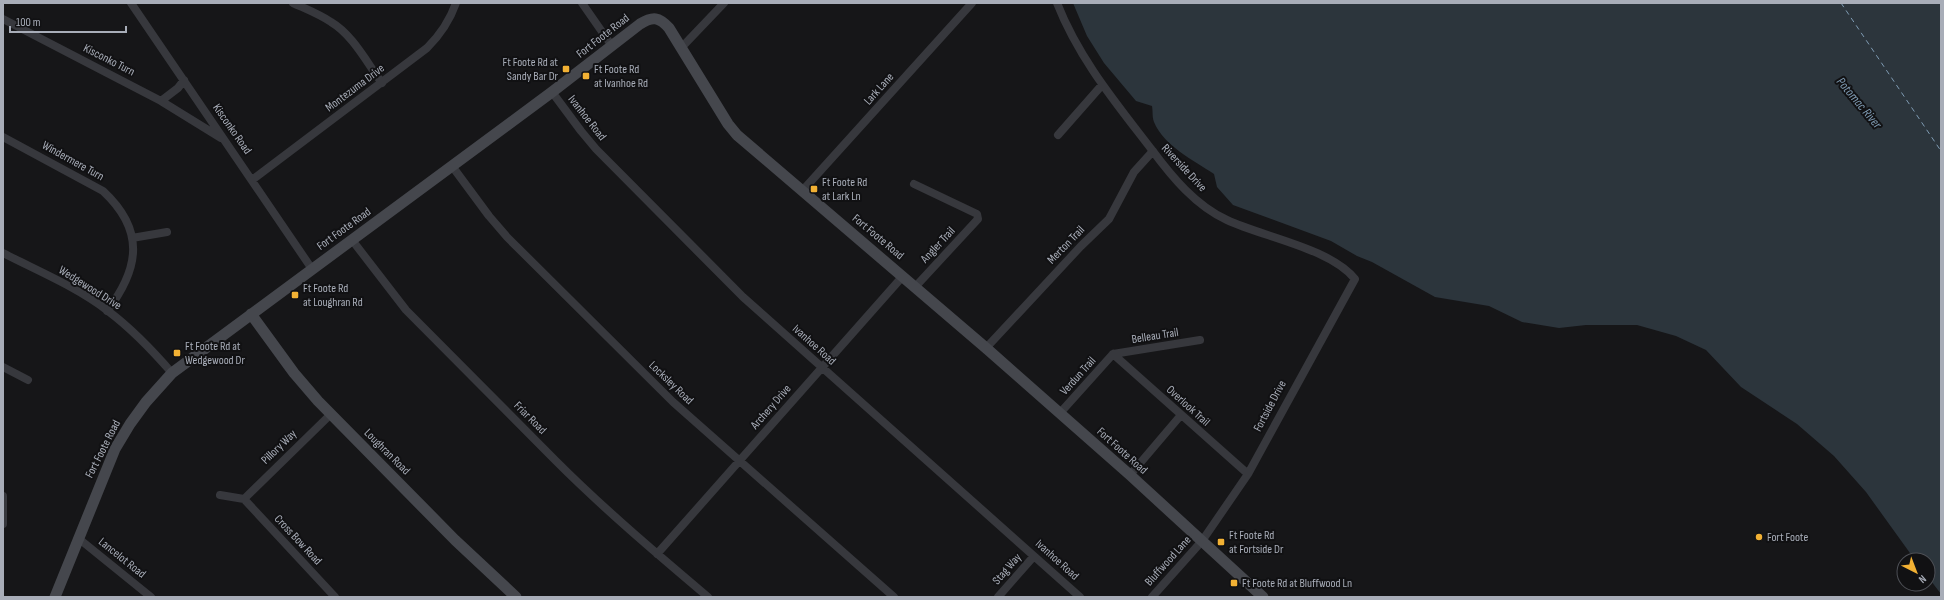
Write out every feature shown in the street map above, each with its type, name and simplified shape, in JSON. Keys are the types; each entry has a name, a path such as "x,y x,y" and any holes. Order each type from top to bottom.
{"street":[{"name":"Kisconko Road","path":"131,3 312,269"},
{"path":"293,3 333,22 353,43 382,83"},
{"name":"Montezuma Drive","path":"252,180 427,48 436,39 452,15 456,3"},
{"path":"582,3 612,46"},
{"path":"682,47 724,3"},
{"name":"Lark Lane","path":"803,190 972,3"},
{"name":"Riverside Drive","path":"1057,3 1065,22 1102,85 1157,159 1190,194 1216,215 1244,228 1322,255 1345,268 1355,279"},
{"name":"Fort Foote Road","path":"55,597 115,449 130,424 146,402 172,373 552,92 640,24 654,18 659,18 664,22 682,47 728,124 750,147 916,286 1060,413 1263,597"},
{"name":"Kisconko Turn","path":"3,19 161,101 226,141"},
{"path":"161,101 178,88 184,80"},
{"path":"1058,135 1102,85"},
{"name":"Ivanhoe Road","path":"552,92 580,132 743,297 1080,597"},
{"name":"Windermere Turn","path":"3,137 103,191 112,199 125,217 132,238 133,258 129,277 107,311"},
{"name":"Merton Trail","path":"986,348 1081,246 1109,219 1134,172 1153,152"},
{"name":"Locksley Road","path":"452,166 489,216 507,237 656,386 894,597"},
{"name":"Angler Trail","path":"914,184 977,214 978,219 916,286"},
{"path":"132,238 167,232"},
{"name":"Friar Road","path":"352,240 389,291 440,346 580,486 708,597"},
{"name":"Wedgewood Drive","path":"3,253 83,296 107,311 146,344 172,373"},
{"name":"Archery Drive","path":"657,554 903,276"},
{"name":"Fortside Drive","path":"1202,541 1248,474 1355,279"},
{"name":"Loughran Road","path":"251,314 294,373 331,414 455,540 516,597"},
{"name":"Belleau Trail","path":"1113,354 1200,340"},
{"name":"Overlook Trail","path":"1113,354 1248,474"},
{"name":"Verdun Trail","path":"1060,413 1113,354"},
{"path":"3,367 28,380"},
{"name":"Pillory Way","path":"244,499 331,414"},
{"path":"1130,476 1181,415"},
{"path":"220,495 244,499"},
{"path":"3,496 3,524"},
{"name":"Cross Bow Road","path":"244,499 335,597"},
{"name":"Lancelot Road","path":"78,538 151,597"},
{"name":"Bluffwood Lane","path":"1152,597 1202,541"},
{"name":"Stag Way","path":"998,597 1034,556"}],"water":[{"name":"Potomac River","path":"1073,3 1941,3 1941,594 1936,587 1936,552 1909,552 1866,492 1834,456 1797,424 1741,387 1706,350 1676,336 1637,325 1586,325 1559,328 1522,322 1489,306 1435,297 1331,241 1233,205 1217,187 1214,174 1188,158 1165,138 1154,122 1152,106 1136,101 1104,63 1087,36"}],"ferry route":[{"path":"1841,3 1941,151"}],"place":[{"name":"Ft Foote Rd at Sandy Bar Dr","path":"566,69"},
{"name":"Ft Foote Rd at Ivanhoe Rd","path":"586,76"},
{"name":"Ft Foote Rd at Lark Ln","path":"814,189"},
{"name":"Ft Foote Rd at Loughran Rd","path":"295,295"},
{"name":"Ft Foote Rd at Wedgewood Dr","path":"177,353"},
{"name":"Fort Foote","path":"1759,537"},
{"name":"Ft Foote Rd at Fortside Dr","path":"1221,542"},
{"name":"Ft Foote Rd at Bluffwood Ln","path":"1234,583"}]}
